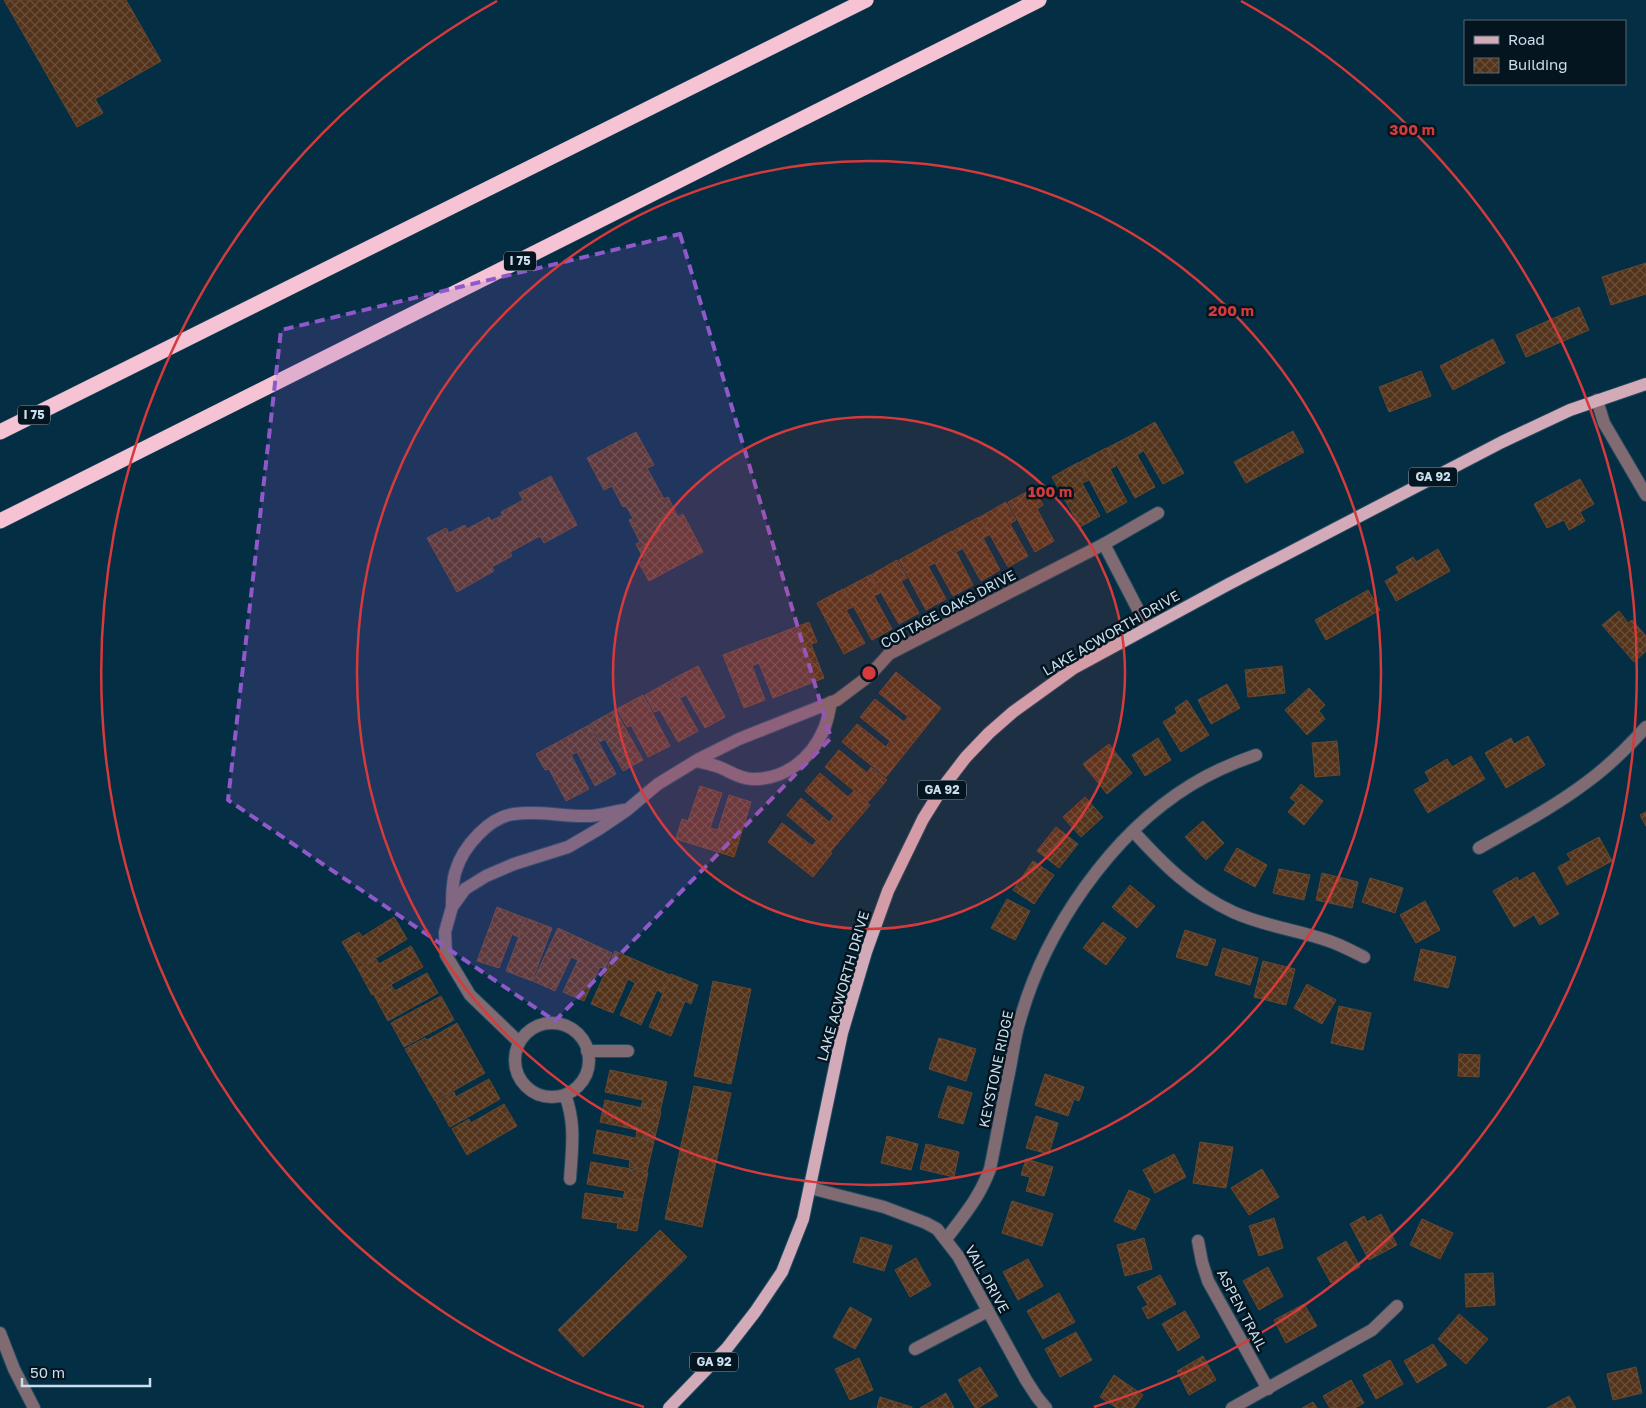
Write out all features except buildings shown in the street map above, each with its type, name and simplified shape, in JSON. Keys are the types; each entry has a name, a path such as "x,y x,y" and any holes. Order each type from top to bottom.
{"highway":[{"name":"I 75","path":"0,432 866,0"},
{"name":"I 75","path":"0,522 1039,0"}],"main road":[{"name":"LAKE ACWORTH DRIVE","path":"668,1408 727,1348 769,1293 782,1272 803,1220 842,1033 866,952 888,891 923,820 943,787 966,757 1014,712 1074,668 1502,442 1570,410 1646,384"}],"street":[{"path":"1597,400 1604,422 1646,495"},
{"name":"COTTAGE OAKS DRIVE","path":"452,908 464,889 486,876 514,864 568,847 599,829 627,810 658,784 696,761 739,739 831,702 856,687 889,654 1104,544 1158,513"},
{"path":"1104,544 1147,628"},
{"path":"696,761 751,779 775,776 792,769 803,760 824,728 831,702"},
{"path":"1479,848 1589,781 1646,727"},
{"name":"KEYSTONE RIDGE","path":"946,1239 977,1198 984,1185 990,1168 1020,1020 1032,985 1049,948 1072,907 1095,873 1150,815 1190,785 1222,768 1256,755"},
{"name":"COTTAGE OAKS DRIVE","path":"519,1042 470,995 446,955 445,932 452,908 455,870 471,842 489,824 512,814 535,813 590,816 627,810"},
{"path":"1133,831 1166,867 1186,883 1234,913 1329,941 1364,956"},
{"path":"544,1023 568,1026 581,1036 587,1051 589,1066 583,1080 574,1090 565,1095 556,1097 543,1096 530,1091 518,1078 515,1068 515,1051 519,1042 535,1026 544,1023"},
{"path":"587,1051 628,1051"},
{"path":"565,1095 571,1110 573,1137 570,1179"},
{"name":"VAIL DRIVE","path":"810,1188 884,1207 937,1229 958,1256 1026,1380 1037,1398 1046,1408"},
{"name":"ASPEN TRAIL","path":"1198,1242 1208,1281 1268,1389"},
{"path":"1232,1408 1372,1330 1396,1306"},
{"path":"915,1349 988,1311"},
{"path":"0,1333 14,1369 34,1408"}],"highlighted area":[{"path":"680,234 831,738 555,1021 228,800 281,330"}]}
